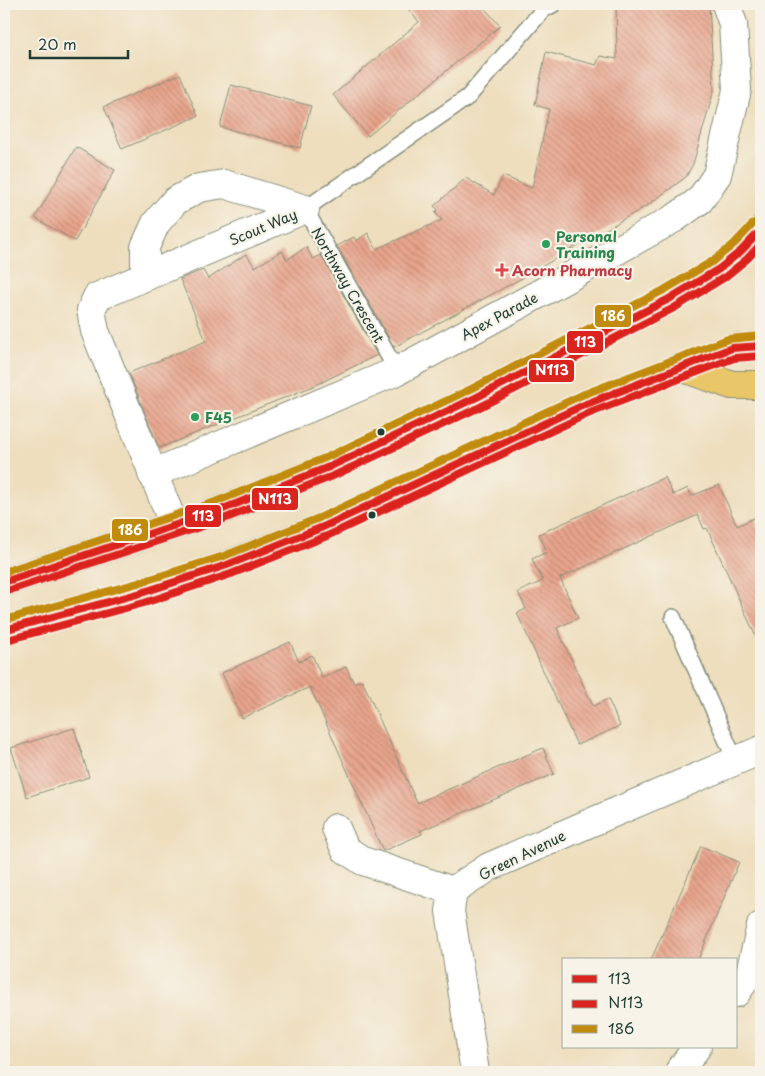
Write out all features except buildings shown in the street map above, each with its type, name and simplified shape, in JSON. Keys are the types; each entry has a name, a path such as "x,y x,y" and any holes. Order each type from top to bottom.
{"highway":[{"path":"4,582 218,511 329,467 483,394 669,300 719,269 741,251 761,230"},
{"path":"4,630 141,593 227,565 323,527 586,404 732,348 761,346"},
{"path":"681,367 732,385 761,385"}],"street":[{"name":"Apex Parade","path":"152,474 397,371 615,252 675,218 700,200 717,176 737,90 733,24 726,4"},
{"path":"145,276 145,247 156,223 175,201 199,188 224,184 305,209"},
{"name":"Scout Way","path":"152,474 95,331 90,310 97,297 305,209"},
{"path":"152,474 174,526"},
{"name":"Green Avenue","path":"453,891 489,867 585,824 761,750"},
{"path":"336,828 345,849 363,861 453,891 450,911 475,1072"},
{"path":"738,990 750,974 761,926"},
{"path":"680,1070 696,1048"}],"lane":[{"name":"Scout Way","path":"305,209 468,97 543,10 554,4"},
{"name":"Northway Crescent","path":"305,209 397,371"},
{"path":"673,617 735,760"}],"transit line":[{"name":"186","path":"4,572 215,502 325,458 471,389 664,290 713,261 734,244 754,223"},
{"name":"113","path":"4,582 218,511 329,467 475,398 669,299 719,269 741,251 761,230"},
{"name":"N113","path":"7,591 221,520 333,476 480,407 674,308 725,277 747,259 761,244"},
{"name":"186","path":"4,620 138,583 224,556 319,518 582,395 728,339 760,336"},
{"name":"113","path":"4,630 141,593 227,565 323,527 586,404 732,348 761,346"},
{"name":"N113","path":"7,640 144,603 231,574 327,536 590,413 734,358 761,356"}],"place":[{"name":"Personal Training","path":"546,244"},
{"name":"Acorn Pharmacy","path":"502,270"},
{"name":"F45","path":"195,417"}]}
